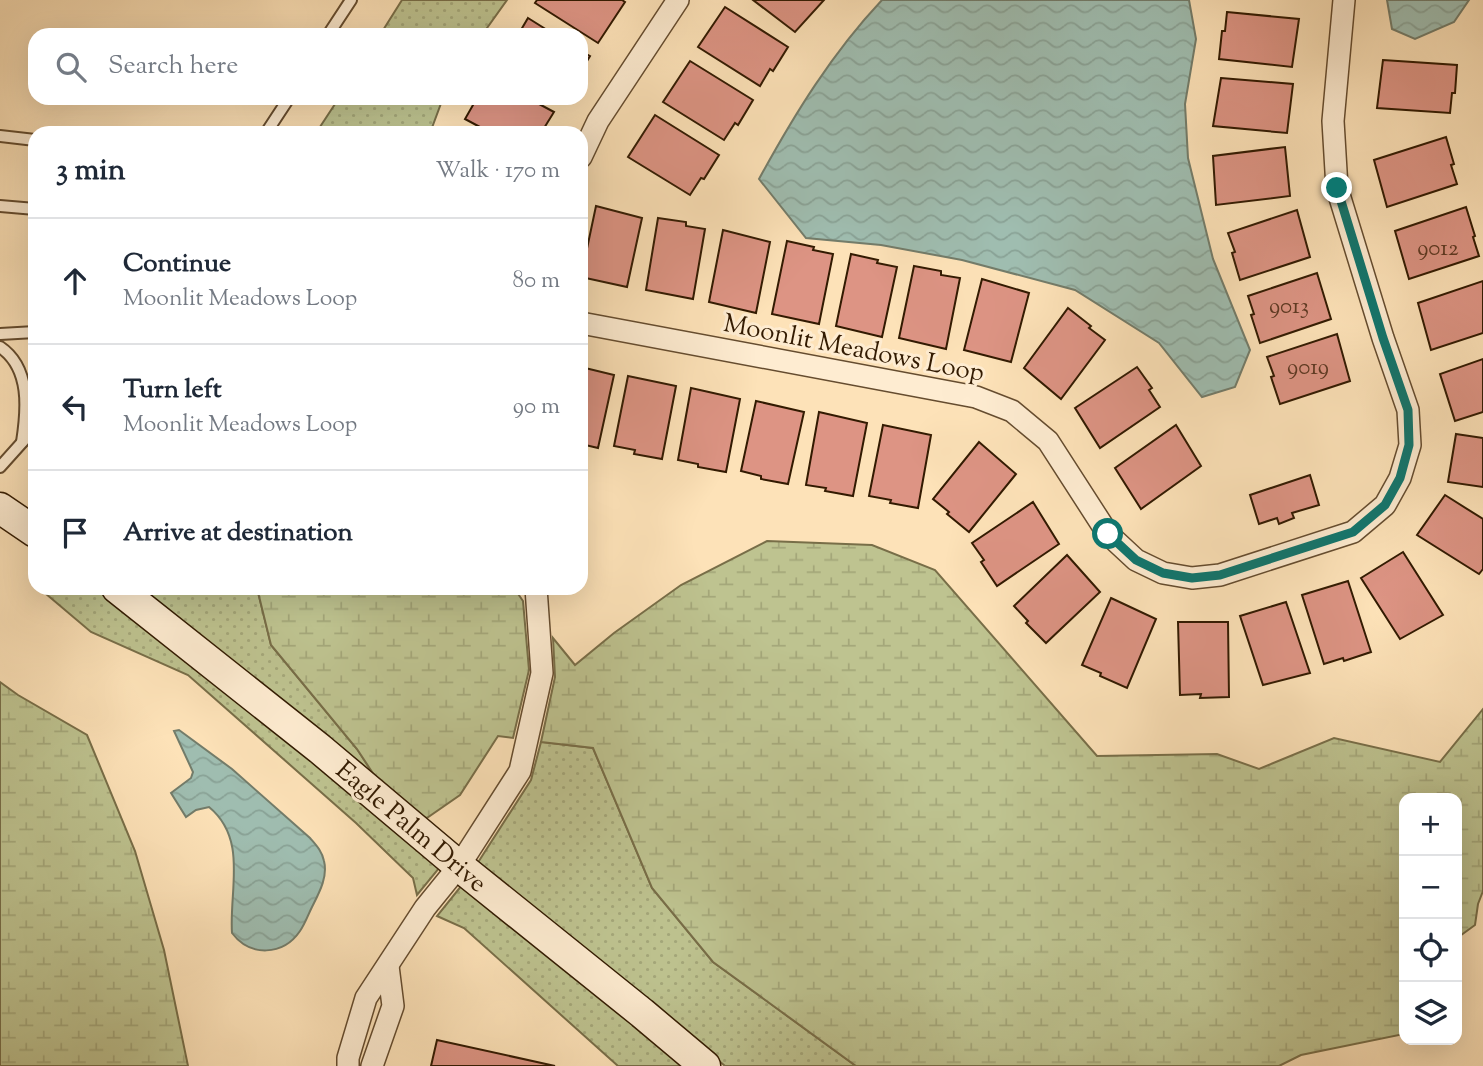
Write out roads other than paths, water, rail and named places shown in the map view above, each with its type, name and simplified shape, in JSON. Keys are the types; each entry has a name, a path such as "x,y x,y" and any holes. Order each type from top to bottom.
{"street":[{"path":"588,142 598,121 678,0"},
{"name":"Moonlit Meadows Loop","path":"588,324 976,397 1012,411 1048,441 1108,534 1136,560 1163,573 1192,578 1220,575 1353,532 1385,505 1400,478 1409,445 1408,410 1337,188 1333,121 1344,0"},
{"path":"0,508 28,527"},
{"name":"Eagle Palm Drive","path":"126,595 320,749 705,1066"},
{"path":"348,1066 366,998 425,908 459,866 520,771 542,673 536,595"},
{"path":"372,1066 393,1006 388,966"},
{"path":"356,1029 381,1038"}],"lane":[{"path":"333,28 351,0"},
{"path":"271,126 284,105"},
{"path":"0,136 28,139"},
{"path":"0,206 28,210"},
{"path":"0,334 28,332"},
{"path":"0,346 21,371 26,392 22,442"},
{"path":"0,467 28,436"}],"water":[{"path":"882,0 1189,0 1196,39 1185,104 1188,158 1213,259 1250,350 1235,387 1202,397 1159,343 1075,290 962,260 881,245 806,238 759,179 815,85 847,41"},
{"path":"1387,0 1469,0 1454,22 1415,39 1392,29"},
{"path":"179,730 232,769 310,838 322,854 325,873 320,891 302,928 285,945 276,949 257,950 239,941 232,933 234,866 229,834 209,807 196,810 186,817 171,793 191,778 193,772 174,731"}]}
